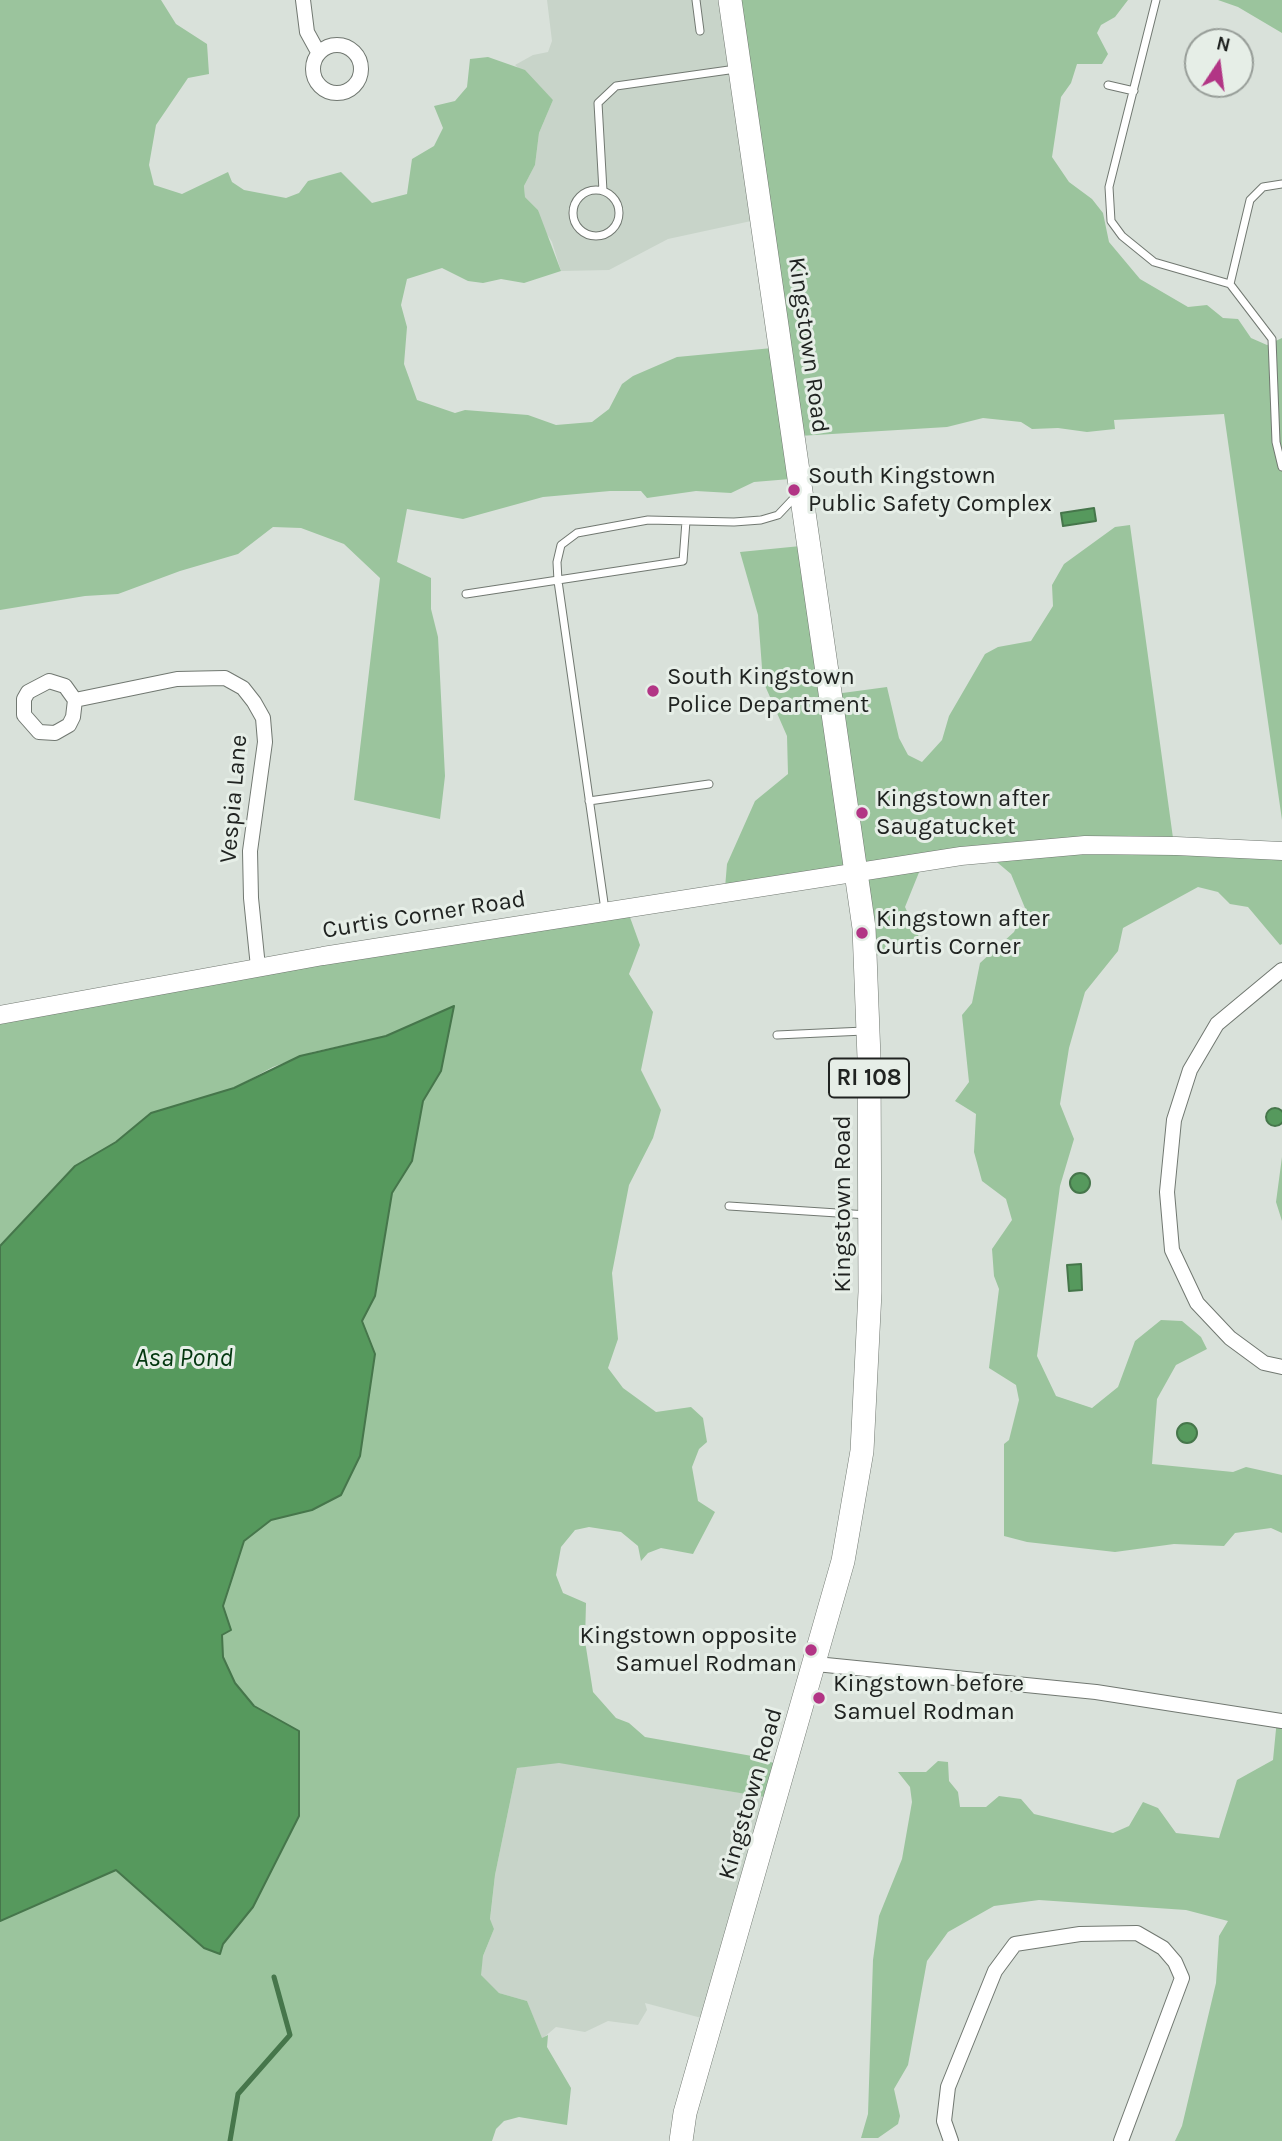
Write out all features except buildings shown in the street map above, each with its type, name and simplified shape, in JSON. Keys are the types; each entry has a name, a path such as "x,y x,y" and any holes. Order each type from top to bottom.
{"main road":[{"name":"Kingstown Road","path":"681,2141 688,2101 816,1664 843,1561 862,1451 870,1292 868,1030 864,928 730,0"}],"street":[{"path":"303,0 306,32 318,52"},
{"name":"Vespia Lane","path":"75,700 177,679 208,677 225,678 243,688 254,702 264,719 265,742 250,851 251,898 258,967"},
{"name":"Curtis Corner Road","path":"0,1015 258,967 605,910 961,856 1086,845 1176,845 1282,851"},
{"path":"1282,970 1217,1024 1190,1070 1174,1120 1167,1192 1172,1250 1197,1303 1230,1338 1264,1363 1282,1367"},
{"path":"816,1664 1096,1692 1282,1720"},
{"path":"950,2141 944,2121 948,2087 995,1971 1015,1944 1068,1935 1137,1933 1163,1948 1175,1962 1182,1979 1121,2141"}],"lane":[{"path":"696,0 700,32"},
{"path":"1156,0 1109,187 1111,220 1122,236 1154,262 1230,284 1272,339 1276,442 1282,467"},
{"path":"603,191 598,103 616,86 740,69"},
{"path":"1108,85 1133,91"},
{"path":"1230,284 1250,200 1263,187 1282,184"},
{"path":"587,191 603,191 614,199 618,220 608,232 587,234 576,224 573,209 587,191"},
{"path":"1272,339 1282,336"},
{"path":"605,910 558,581 556,562 561,545 577,533 648,520 734,522 778,515 791,505 802,484"},
{"path":"466,594 683,561 686,521"},
{"path":"589,802 709,784"},
{"path":"778,1035 868,1030"},
{"path":"729,1206 870,1216"}],"shaded area":[{"path":"0,0 161,0 176,24 207,44 209,74 188,78 156,125 149,165 154,185 182,194 228,172 232,182 244,190 286,198 299,193 308,181 341,172 372,203 407,194 412,159 434,146 443,128 434,106 455,101 467,87 470,59 488,57 525,70 553,100 539,133 535,165 524,186 525,197 538,210 561,271 524,283 501,279 483,283 468,281 442,268 407,279 401,305 407,327 404,364 417,400 455,413 465,410 528,415 556,425 592,422 609,409 622,384 633,376 677,357 783,347 734,0 1128,0 1115,17 1101,25 1097,33 1108,54 1102,64 1077,64 1071,83 1061,97 1052,157 1069,182 1092,199 1103,213 1109,242 1140,279 1188,307 1207,305 1223,318 1238,319 1251,338 1267,345 1282,338 1282,820 1224,414 1114,420 1115,429 1087,432 1058,428 1032,429 1021,422 983,418 947,427 799,436 802,478 754,482 731,493 696,491 647,498 641,491 610,491 543,497 463,519 407,509 397,562 431,578 431,609 438,637 445,776 440,819 354,800 380,578 344,544 301,528 273,527 238,554 180,571 118,594 85,596 0,610"},
{"path":"547,0 735,0 765,218 668,239 609,270 561,271 552,242 541,225 538,210 525,197 524,186 535,165 539,133 553,100 515,65 533,55 548,52 552,41"},
{"path":"1218,0 1282,0 1282,33 1238,7"},
{"path":"1130,525 1173,838 1282,844 1282,944 1280,945 1248,907 1230,904 1218,892 1198,887 1123,928 1118,951 1085,992 1069,1048 1060,1104 1074,1139 1060,1186 1037,1356 1056,1396 1092,1408 1118,1387 1135,1341 1161,1320 1182,1321 1201,1337 1207,1349 1176,1365 1157,1399 1152,1464 1233,1472 1246,1467 1282,1475 1282,1533 1271,1528 1235,1533 1224,1546 1174,1544 1115,1552 1027,1542 1004,1536 1004,1444 1009,1440 1019,1400 1016,1385 989,1368 999,1289 994,1276 992,1249 1012,1220 1006,1199 982,1181 974,1152 976,1114 955,1101 969,1082 962,1015 972,1003 980,963 1014,932 1025,908 1011,874 985,852 924,860 905,907 919,937 907,952 871,956 859,879 725,888 727,864 755,801 788,774 787,736 763,681 758,615 740,552 811,545 835,694 887,687 899,738 908,755 922,762 942,740 949,716 985,654 998,647 1031,641 1053,606 1052,585 1064,564 1115,527"},
{"path":"627,909 640,945 629,974 653,1012 641,1070 661,1110 653,1138 629,1185 612,1273 618,1339 608,1368 623,1388 656,1412 691,1407 703,1418 707,1442 699,1449 692,1467 698,1501 715,1512 693,1554 661,1548 648,1553 641,1561 638,1546 621,1532 589,1527 575,1530 561,1547 556,1575 563,1593 586,1603 585,1641 593,1692 616,1718 629,1723 645,1737 752,1756 786,1767 776,1799 559,1763 517,1768 495,1875 490,1919 494,1929 483,1956 481,1975 499,1993 527,2001 542,2038 548,2035 547,2047 571,2088 567,2125 519,2117 504,2121 496,2129 492,2141 0,2141 0,1921 116,1870 204,1948 223,1944 253,1907 299,1816 299,1731 254,1706 235,1683 223,1657 222,1635 231,1630 223,1606 244,1541 271,1520 312,1510 375,1354 362,1321 375,1296 392,1193 412,1161 423,1100 441,1071 453,1007 386,1036 313,1052 273,1067 234,1088 151,1113 116,1142 75,1166 0,1246 0,1007"},
{"path":"1282,1157 1282,1221 1276,1202"},
{"path":"1282,1717 1282,2141 1175,2141 1182,2126 1216,1983 1219,1936 1228,1921 1186,1910 1039,1900 994,1906 948,1932 927,1961 908,2065 894,2089 900,2116 898,2124 878,2138 861,2138 868,2114 873,1960 879,1916 902,1859 912,1802 910,1787 898,1772 926,1772 938,1761 948,1762 949,1781 958,1792 960,1807 986,1807 999,1796 1021,1799 1034,1814 1113,1833 1129,1826 1143,1802 1158,1808 1176,1833 1219,1838 1237,1780 1273,1760 1277,1719"},
{"path":"558,1762 776,1799 713,2021 645,2003 647,2010 638,2025 608,2021 585,2032 556,2027 542,2039 527,2001 499,1993 480,1975 483,1956 494,1929 490,1920 495,1875 517,1768"}],"water":[{"path":"1094,508 1096,521 1063,526 1061,513"},
{"name":"Asa Pond","path":"454,1006 441,1071 423,1101 412,1161 392,1193 375,1296 362,1321 375,1354 360,1456 341,1495 312,1510 271,1520 244,1541 223,1606 231,1630 222,1635 223,1657 235,1683 254,1706 299,1731 299,1816 253,1907 223,1944 220,1954 204,1948 116,1870 0,1921 0,1246 75,1166 116,1142 151,1113 234,1088 300,1056 386,1036"},
{"path":"1275,1108 1281,1111 1284,1117 1281,1123 1275,1126 1269,1123 1266,1117 1269,1111"},
{"path":"1080,1173 1087,1176 1090,1183 1087,1190 1080,1193 1073,1190 1070,1183 1073,1176"},
{"path":"1081,1264 1082,1290 1069,1291 1067,1265"},
{"path":"1187,1423 1194,1426 1197,1433 1194,1440 1187,1443 1180,1440 1177,1433 1180,1426"}],"waterway":[{"path":"230,2141 238,2094 290,2035 274,1977"}],"place":[{"name":"South Kingstown Public Safety Complex","path":"794,490"},
{"name":"South Kingstown Police Department","path":"653,691"},
{"name":"Kingstown after Saugatucket","path":"862,813"},
{"name":"Kingstown after Curtis Corner","path":"862,933"},
{"name":"Kingstown opposite Samuel Rodman","path":"811,1650"},
{"name":"Kingstown before Samuel Rodman","path":"819,1698"}]}
